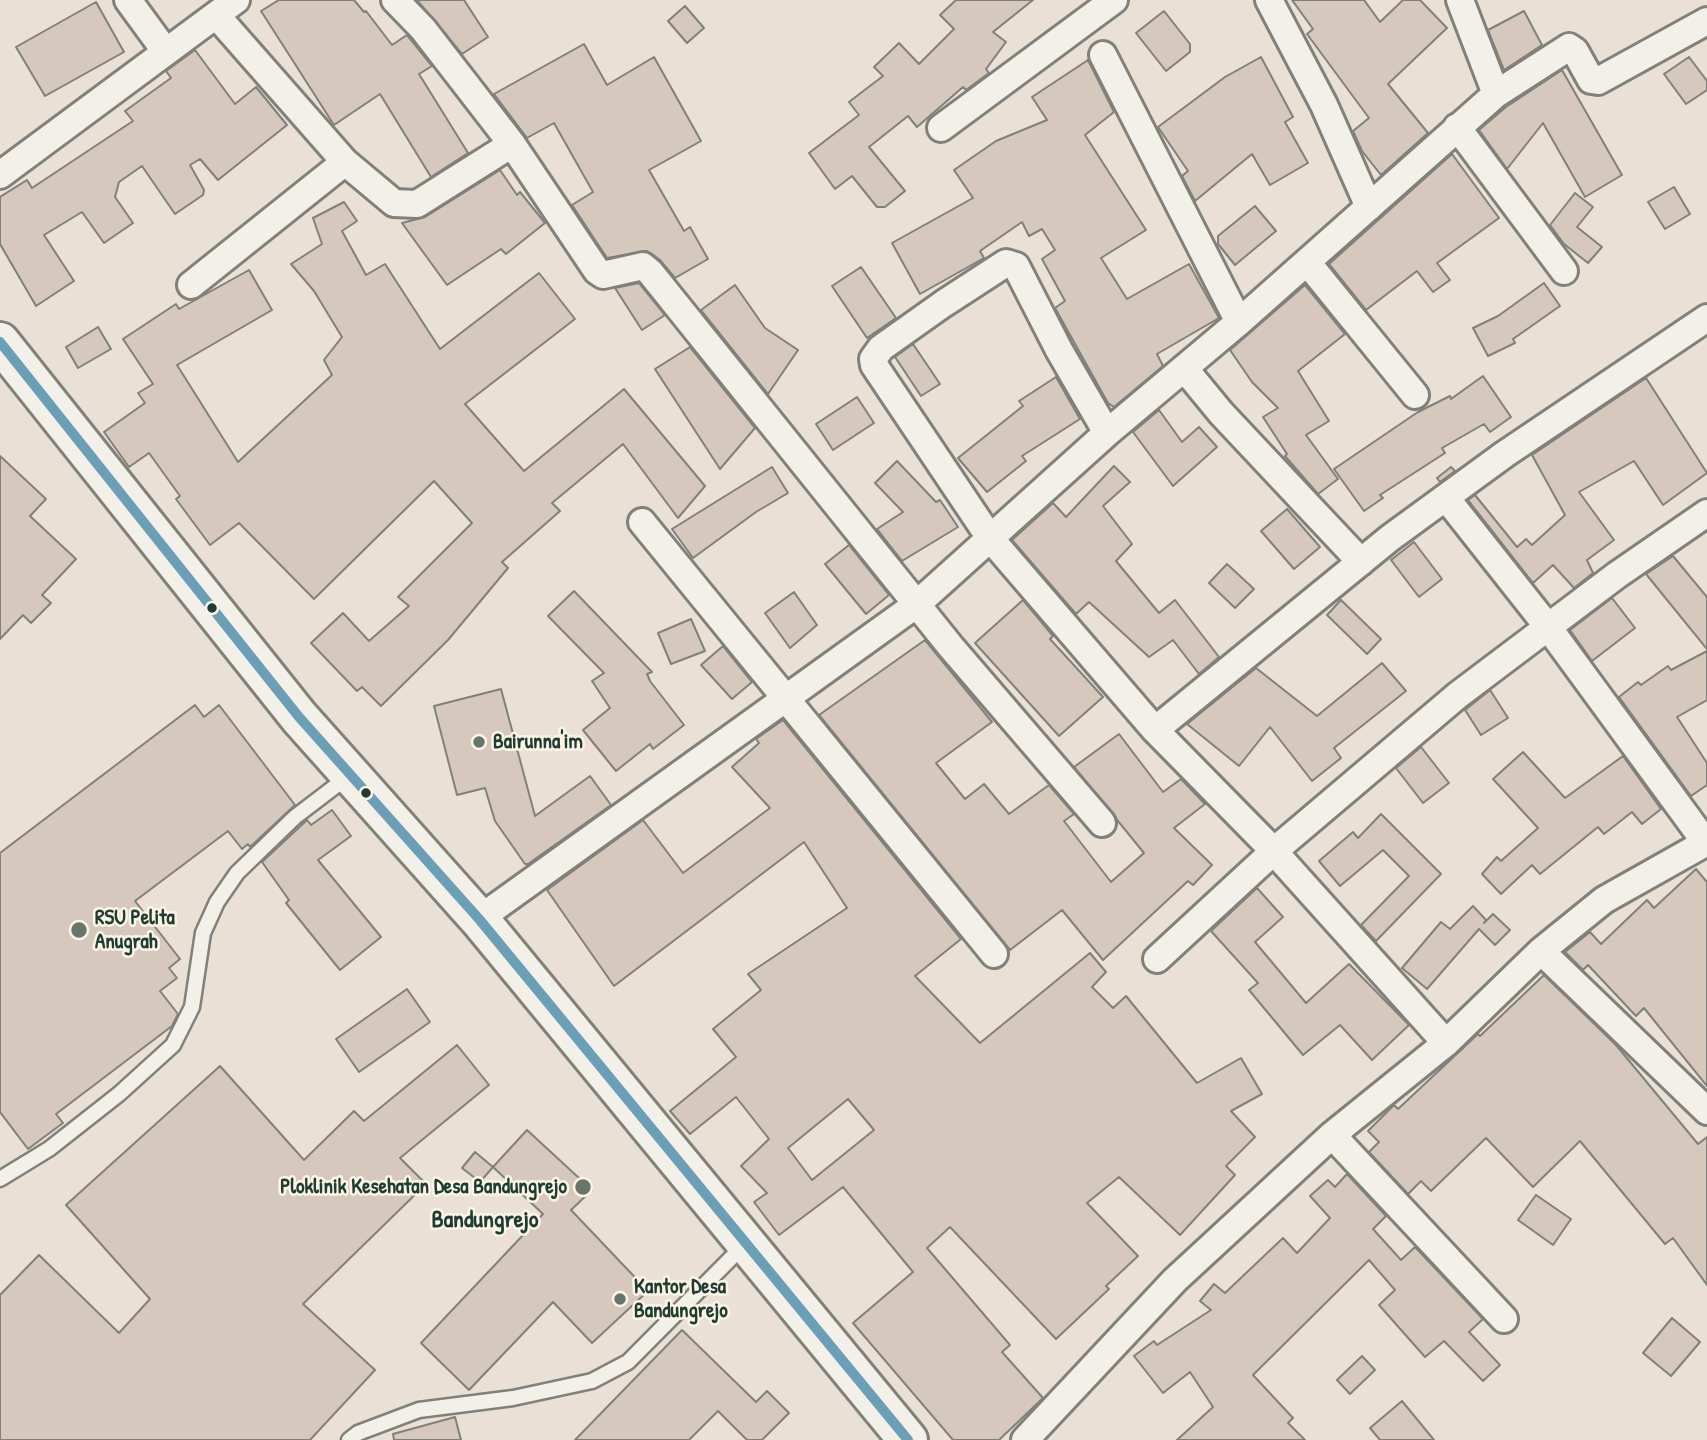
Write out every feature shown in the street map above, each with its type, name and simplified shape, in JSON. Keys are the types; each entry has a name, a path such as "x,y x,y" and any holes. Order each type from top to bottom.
{"main road":[{"path":"0,342 299,717 479,919 745,1244 857,1374 908,1440"}],"street":[{"path":"128,0 166,52"},
{"path":"394,0 423,29 512,144 597,271 603,275 643,266 650,272 917,604 1102,823"},
{"path":"941,128 1114,0"},
{"path":"1269,0 1324,105 1369,207"},
{"path":"1460,0 1496,93"},
{"path":"0,175 226,7 345,162 394,203 416,204 512,144"},
{"path":"479,919 917,604 1107,433 1239,322 1496,93 1569,47 1575,51 1591,80 1598,81 1707,21"},
{"path":"1103,55 1239,322"},
{"path":"1457,127 1564,271"},
{"path":"191,285 345,162"},
{"path":"1307,262 1415,394"},
{"path":"1107,433 1059,350 1016,266 1006,263 881,348 873,359 874,365 990,538 1155,730 1274,851 1446,1043"},
{"path":"1155,730 1361,562 1505,454 1707,318"},
{"path":"1185,368 1221,413 1361,562"},
{"path":"1025,1440 1156,1299 1332,1135 1446,1043 1541,951 1604,900 1707,843 1548,627 1447,499"},
{"path":"1157,959 1274,851 1458,695 1617,575 1707,513"},
{"path":"642,522 994,954"},
{"path":"1541,951 1707,1111"},
{"path":"1332,1135 1504,1319"}],"lane":[{"path":"0,1179 49,1149 119,1094 173,1045 192,1007 203,933 217,902 237,873 295,817 351,774"},
{"path":"349,1440 358,1433 419,1410 513,1398 592,1381 628,1362 745,1244"}],"building":[{"path":"279,0 354,0 392,45 407,35 432,66 419,74 468,153 431,177 380,94 334,125 261,11"},
{"path":"417,0 464,0 488,37 462,54"},
{"path":"956,0 1033,0 993,32 1006,42 986,69 989,73 966,90 963,87 917,127 908,116 869,147 905,191 885,207 877,207 852,176 835,189 809,153 859,115 849,102 883,76 874,67 899,43 919,64 954,29 940,15"},
{"path":"1292,0 1364,0 1380,22 1403,0 1420,0 1447,28 1388,84 1428,133 1381,175 1362,151 1353,131 1369,118 1307,34 1313,29"},
{"path":"96,2 124,52 45,96 16,47"},
{"path":"685,6 704,28 687,43 668,21"},
{"path":"1164,11 1190,44 1190,52 1166,71 1136,33"},
{"path":"1524,11 1542,45 1504,70 1488,30"},
{"path":"584,44 607,85 654,57 701,141 649,170 684,231 690,227 708,259 675,278 660,260 647,251 607,258 572,205 593,192 554,123 527,138 494,94"},
{"path":"195,50 235,104 256,87 287,125 218,180 200,159 190,165 204,190 203,195 175,214 142,166 119,182 115,197 133,223 104,243 82,212 44,235 74,281 36,306 0,244 0,197 27,180 32,188 133,121 125,111 171,78 166,71"},
{"path":"1261,57 1293,117 1285,122 1308,163 1270,185 1252,154 1195,201 1182,176 1188,171 1158,127 1225,77"},
{"path":"1689,57 1707,81 1707,90 1686,104 1664,74"},
{"path":"1088,60 1114,112 1085,135 1146,230 1101,258 1127,299 1189,264 1219,318 1157,354 1163,366 1114,407 1108,403 1055,308 1065,301 1042,259 1055,250 1042,229 1029,236 1022,222 980,251 984,258 920,294 892,243 973,198 954,170 996,141 1047,120 1032,97"},
{"path":"1562,70 1622,175 1585,197 1543,123 1507,169 1479,130 1506,107"},
{"path":"1452,154 1499,218 1437,263 1450,280 1433,292 1417,271 1366,310 1329,264"},
{"path":"500,170 517,195 520,192 545,223 506,254 501,249 447,285 402,223 425,217"},
{"path":"1674,187 1690,214 1665,229 1648,202"},
{"path":"1575,193 1593,207 1577,227 1602,247 1588,263 1564,244 1550,225"},
{"path":"344,202 357,221 342,231 366,275 385,264 440,349 539,273 575,319 465,404 524,471 624,389 705,486 678,518 623,444 552,503 560,511 502,562 508,568 448,640 381,706 362,687 357,691 311,643 343,613 369,641 409,606 398,597 472,523 434,481 314,599 239,523 210,545 176,499 180,496 149,453 129,467 104,432 145,403 138,393 153,384 123,339 176,304 179,309 249,270 272,310 177,365 238,462 332,375 324,360 342,337 314,291 291,264 322,244 313,218"},
{"path":"1255,206 1276,231 1235,265 1218,244 1218,236"},
{"path":"861,267 896,318 867,338 832,286"},
{"path":"639,283 665,315 642,330 615,288"},
{"path":"1544,283 1560,306 1513,339 1515,343 1488,356 1473,328 1498,316"},
{"path":"735,285 765,328 798,350 768,394 701,310"},
{"path":"1305,285 1345,334 1298,371 1329,421 1306,435 1338,479 1318,494 1285,456 1287,454 1263,417 1278,408 1252,382 1230,350"},
{"path":"98,327 111,349 78,368 66,347"},
{"path":"913,344 940,384 921,396 895,357"},
{"path":"690,347 755,428 720,469 655,369"},
{"path":"1483,376 1511,417 1490,432 1484,424 1442,448 1445,453 1380,495 1383,498 1364,511 1334,469 1418,412 1450,396 1451,399"},
{"path":"1056,377 1080,419 1022,456 1026,461 987,492 958,458 1023,406 1019,401"},
{"path":"1646,378 1707,473 1663,505 1634,461 1579,492 1614,540 1587,560 1593,573 1574,588 1553,565 1533,583 1468,500 1475,495 1517,547 1526,539 1532,545 1565,515 1532,455"},
{"path":"857,397 874,423 833,450 816,424"},
{"path":"1159,410 1182,442 1199,427 1217,447 1173,486 1133,432"},
{"path":"0,456 46,499 30,516 76,559 42,595 51,603 31,623 23,615 0,639"},
{"path":"897,461 936,502 940,500 958,527 902,561 877,529 903,512 875,483"},
{"path":"1114,466 1130,482 1103,506 1132,544 1116,561 1159,613 1175,600 1219,657 1199,674 1173,640 1149,657 1089,602 1076,614 1012,540 1053,503 1066,517"},
{"path":"772,467 788,493 756,512 693,558 672,529"},
{"path":"1451,467 1455,471 1440,482 1437,478"},
{"path":"1287,509 1320,547 1294,569 1261,531"},
{"path":"1414,542 1442,579 1419,597 1391,560"},
{"path":"849,545 889,595 866,614 825,564"},
{"path":"1673,556 1707,597 1707,649 1646,574"},
{"path":"1227,564 1254,589 1235,608 1209,583"},
{"path":"574,591 652,672 647,674 650,681 684,725 653,749 650,744 616,771 583,730 610,708 592,681 604,673 548,616"},
{"path":"794,592 817,625 790,648 765,613"},
{"path":"1612,598 1635,628 1592,661 1570,630"},
{"path":"1023,600 1053,636 1050,639 1103,697 1059,736 975,643"},
{"path":"1341,600 1381,639 1367,654 1327,615"},
{"path":"691,619 705,651 671,664 658,633"},
{"path":"925,640 992,722 936,763 965,799 984,784 1009,814 1049,785 1074,814 1064,821 1111,882 1144,853 1074,767 1119,734 1163,792 1181,779 1205,804 1174,828 1212,865 1193,885 1188,881 1103,960 1062,910 1010,950 819,715"},
{"path":"723,646 752,682 732,699 701,665"},
{"path":"1707,651 1707,700 1677,717 1707,763 1707,785 1691,796 1619,697 1638,682 1641,685 1668,666 1671,670"},
{"path":"1382,663 1406,691 1334,748 1341,758 1312,781 1270,727 1239,766 1187,724 1256,668 1317,716"},
{"path":"501,689 535,816 590,776 611,805 528,864 525,864 495,821 485,788 457,795 434,706"},
{"path":"1490,690 1508,718 1481,735 1465,710"},
{"name":"RSU Pelita Anugrah","path":"195,705 204,717 219,705 295,805 250,847 248,844 242,849 228,831 135,901 180,959 169,968 177,978 160,991 178,1014 172,1026 56,1114 63,1123 28,1149 0,1112 0,853"},
{"path":"783,720 961,939 915,976 980,1043 1090,953 1106,972 1092,987 1113,1008 1126,996 1197,1083 1241,1058 1262,1094 1231,1111 1255,1137 1226,1166 1235,1175 1180,1235 1119,1177 1087,1203 1138,1256 1106,1286 1109,1289 1056,1339 950,1227 927,1248 1010,1345 1002,1352 1043,1398 999,1440 953,1440 853,1323 913,1272 843,1187 779,1235 754,1202 767,1193 741,1166 769,1139 736,1097 690,1134 670,1111 736,1057 713,1029 761,990 748,974 847,908 804,842 614,986 547,890 643,820 683,873 770,808 732,767 759,743 756,739","holes":["848,1099 874,1130 812,1180 788,1148"]},
{"path":"1421,747 1449,783 1423,803 1396,768"},
{"path":"1523,752 1565,798 1623,756 1661,809 1642,824 1632,812 1604,834 1598,827 1540,874 1532,865 1501,894 1482,874 1497,857 1501,861 1538,828 1493,779"},
{"path":"332,810 351,836 318,860 381,937 340,970 286,903 289,900 262,862 307,820 311,825"},
{"path":"1381,814 1441,874 1376,941 1361,925 1409,876 1383,850 1340,886 1319,861 1353,832 1358,838"},
{"path":"1696,869 1707,882 1707,1086 1644,1008 1636,1016 1588,965 1583,970 1565,952 1590,932 1601,944 1647,900 1654,908"},
{"path":"1257,888 1283,917 1255,942 1306,1003 1349,964 1409,1025 1372,1060 1340,1025 1303,1055 1249,990 1258,983 1211,931"},
{"path":"1473,906 1486,920 1484,923 1493,914 1510,930 1495,945 1479,929 1427,989 1402,968 1441,922 1450,929"},
{"path":"1544,975 1616,1045 1698,1144 1707,1137 1707,1285 1673,1238 1665,1244 1580,1141 1533,1187 1486,1138 1431,1191 1421,1181 1408,1194 1369,1152 1379,1142 1368,1131 1394,1105 1398,1109"},
{"path":"407,989 430,1022 359,1072 336,1039"},
{"path":"457,1045 489,1085 400,1158 426,1184 303,1304 375,1370 310,1440 0,1440 0,1295 39,1255 119,1333 150,1299 66,1205 220,1066 304,1160 354,1111 364,1121"},
{"path":"527,1130 592,1190 571,1210 648,1291 592,1343 553,1302 469,1390 421,1343 543,1214 493,1167"},
{"path":"475,1152 493,1167 480,1182 462,1168"},
{"path":"1347,1174 1386,1216 1373,1229 1401,1260 1415,1247 1483,1319 1469,1332 1500,1365 1483,1381 1444,1341 1425,1357 1379,1305 1395,1290 1369,1260 1253,1375 1293,1418 1288,1423 1305,1440 1177,1440 1213,1407 1190,1372 1163,1393 1134,1356 1154,1341 1157,1345 1211,1310 1200,1301 1214,1284 1225,1293 1283,1238 1297,1253 1330,1218 1310,1196 1328,1180 1335,1187"},
{"path":"1536,1195 1571,1219 1553,1245 1518,1220"},
{"path":"1672,1318 1700,1342 1671,1376 1643,1353"},
{"path":"682,1330 756,1402 767,1391 789,1413 762,1440 747,1440 718,1411 689,1440 575,1440"},
{"path":"1362,1356 1375,1370 1350,1394 1337,1380"},
{"path":"1402,1401 1434,1440 1380,1440 1370,1428"},
{"path":"455,1417 461,1440 394,1440 393,1434"}],"transit line":[{"path":"0,342 299,717 479,919 908,1440"}],"place":[{"name":"Bairunna'im","path":"479,742"},
{"name":"RSU Pelita Anugrah","path":"79,930"},
{"name":"Ploklinik Kesehatan Desa Bandungrejo","path":"583,1187"},
{"name":"Kantor Desa Bandungrejo","path":"620,1299"}],"district":[{"name":"Bandungrejo","path":"485,1221"}]}
